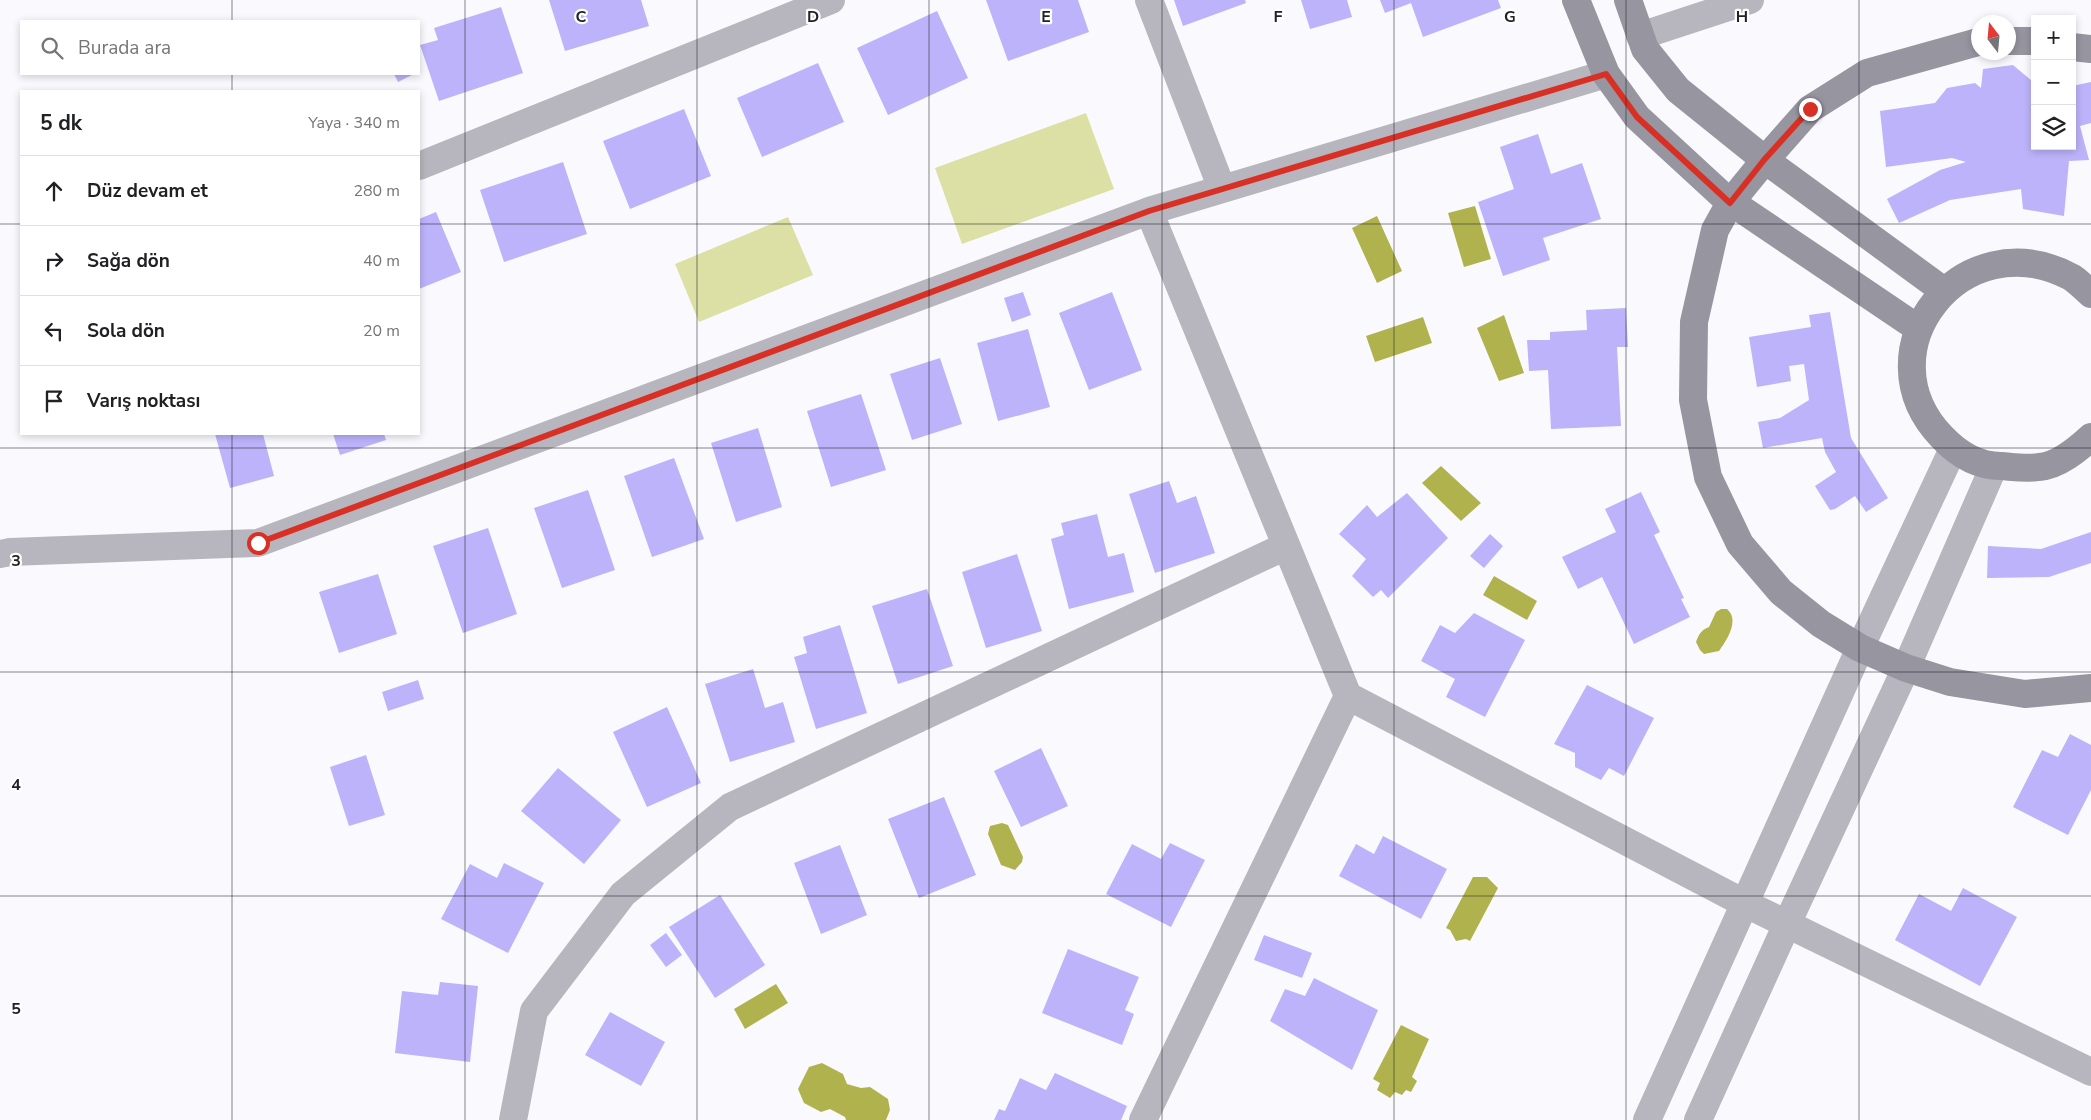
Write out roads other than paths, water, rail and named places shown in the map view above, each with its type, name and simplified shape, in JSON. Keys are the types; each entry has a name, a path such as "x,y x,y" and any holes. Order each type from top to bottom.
{"street":[{"path":"420,166 831,0"},
{"path":"1149,0 1222,189"},
{"path":"1576,0 1606,74 1637,117 1730,203 1919,329"},
{"path":"1628,0 1645,49 1678,90 1764,160 1944,291"},
{"path":"1640,36 1750,0"},
{"path":"2016,41 2031,41"},
{"path":"1971,44 1867,74 1810,109 1764,160 1730,203 1716,230 1694,322 1692,400 1708,478 1740,544 1781,592 1821,624 1860,648 1906,668 1950,682 2025,694 2091,688"},
{"path":"2076,47 2091,49"},
{"path":"0,554 10,552 258,543 1149,211 1606,74"},
{"path":"1149,211 1348,696 1746,904 2091,1072"},
{"path":"2091,294 2073,278 2041,264 2006,262 1973,271 1944,291 1930,309 1919,329 1912,362 1916,395 1930,425 1953,449 1978,463 1994,466 2041,468 2073,454 2091,437"},
{"path":"1647,1120 1860,648 1953,449"},
{"path":"1698,1120 1906,668 1994,466"},
{"path":"514,1120 534,1012 623,894 730,807 1286,546"},
{"path":"1143,1120 1348,696"}]}
